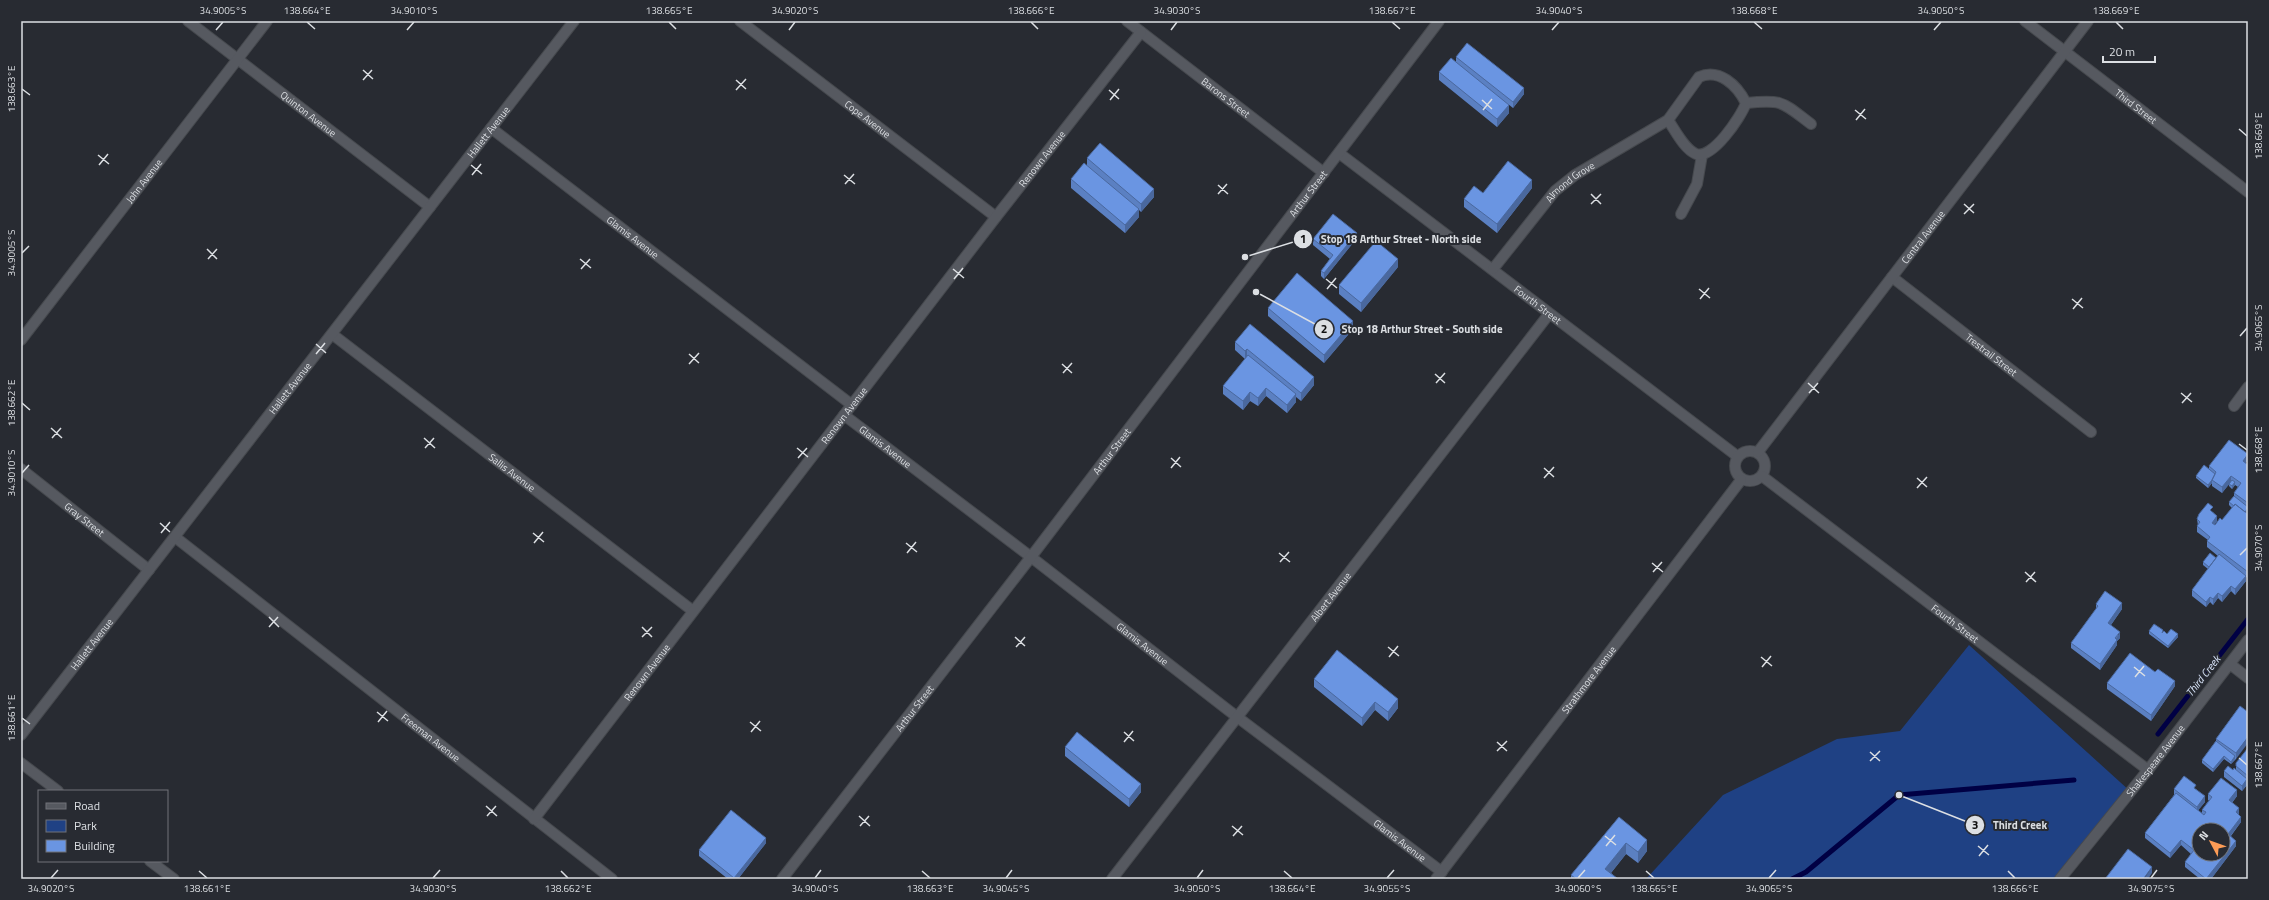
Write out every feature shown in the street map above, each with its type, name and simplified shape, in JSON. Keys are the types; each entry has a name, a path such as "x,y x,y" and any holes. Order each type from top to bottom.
{"street":[{"name":"Quinton Avenue","path":"188,21 430,207"},
{"name":"John Avenue","path":"21,340 267,21"},
{"name":"Hallett Avenue","path":"21,735 574,21"},
{"name":"Cope Avenue","path":"740,21 996,217"},
{"name":"Barons Street","path":"1127,21 1324,173"},
{"name":"Arthur Street","path":"782,879 1031,557 1440,21"},
{"name":"Third Street","path":"2025,21 2248,192"},
{"name":"Central Avenue","path":"1758,452 2088,21"},
{"name":"Renown Avenue","path":"534,819 996,217 1141,32"},
{"name":"Almond Grove","path":"1493,269 1555,191 1575,175 1668,120 1694,81 1706,74 1714,74 1738,90 1746,103"},
{"path":"1668,120 1692,151 1702,155 1708,153 1739,119 1746,103 1772,100 1784,104 1811,124"},
{"name":"Glamis Avenue","path":"491,128 852,405"},
{"name":"Fourth Street","path":"1340,153 1737,456"},
{"path":"1681,214 1696,184 1702,155"},
{"name":"Trestrail Street","path":"1892,277 2091,432"},
{"name":"Albert Avenue","path":"1112,879 1549,314"},
{"name":"Sallis Avenue","path":"332,334 693,611"},
{"path":"2234,406 2248,388"},
{"name":"Glamis Avenue","path":"844,415 1031,557 1439,875"},
{"path":"1749,450 1758,452 1766,465 1762,476 1751,482 1741,480 1734,467 1737,456 1749,450"},
{"name":"Gray Street","path":"21,469 149,570"},
{"name":"Fourth Street","path":"1762,476 2148,770"},
{"name":"Strathmore Avenue","path":"1439,875 1741,480"},
{"name":"Freeman Avenue","path":"174,537 612,879"},
{"name":"Shakespeare Avenue","path":"2060,879 2148,770 2248,640"},
{"path":"2230,664 2248,678"},
{"path":"21,763 57,790"},
{"path":"151,862 174,879"}],"green space":[{"path":"1969,645 2131,792 2060,879 1646,879 1723,795 1837,739 1900,731"}],"building":[{"path":"1467,43 1524,88 1513,102 1456,57"},
{"path":"1451,58 1509,105 1497,119 1439,72"},
{"path":"1100,143 1154,189 1141,204 1087,158"},
{"path":"1508,161 1532,180 1497,224 1464,199 1474,186 1483,193"},
{"path":"1084,163 1139,209 1125,225 1071,179"},
{"path":"1333,214 1357,233 1324,273 1321,271 1333,255 1313,239"},
{"path":"1376,241 1398,259 1361,303 1339,285"},
{"path":"1297,273 1353,321 1324,355 1268,308"},
{"path":"1250,324 1314,377 1301,393 1247,349 1245,351 1235,342"},
{"path":"1248,355 1296,394 1287,405 1266,388 1258,398 1250,392 1243,401 1223,386"},
{"path":"2229,440 2248,454 2243,461 2248,465 2248,503 2234,493 2241,483 2231,476 2222,487 2212,480 2216,472 2209,466"},
{"path":"2204,465 2215,474 2208,485 2196,476"},
{"path":"2232,480 2235,482 2232,486 2229,484"},
{"path":"2234,496 2248,507 2245,512 2235,504 2234,506 2229,502"},
{"path":"2208,503 2213,507 2210,510 2217,516 2212,523 2215,525 2220,518 2222,520 2235,504 2248,514 2248,572 2207,541 2210,537 2197,526 2200,522 2197,519 2199,514"},
{"path":"2210,553 2216,558 2209,567 2203,562"},
{"path":"2219,554 2246,576 2235,589 2231,586 2222,596 2218,593 2213,599 2210,597 2206,602 2192,590"},
{"path":"2105,591 2122,603 2108,623 2120,632 2115,638 2117,640 2100,664 2071,643 2098,606 2096,604"},
{"path":"2154,624 2163,630 2162,633 2164,631 2167,634 2171,629 2178,634 2168,646 2149,631"},
{"path":"1337,650 1398,699 1388,712 1375,702 1362,718 1314,679"},
{"path":"2130,653 2155,672 2158,669 2175,681 2151,715 2107,683"},
{"path":"2240,706 2248,712 2248,737 2236,753 2216,739"},
{"path":"1077,732 1141,784 1129,799 1065,747"},
{"path":"2216,741 2235,756 2231,762 2224,756 2213,769 2202,760"},
{"path":"2248,748 2248,776 2236,766 2236,763"},
{"path":"2228,766 2233,770 2234,768 2247,779 2242,786 2224,771"},
{"path":"2184,776 2196,785 2194,788 2205,796 2197,807 2174,789"},
{"path":"2221,778 2237,790 2229,800 2239,808 2236,812 2241,817 2231,830 2231,822 2191,822 2191,848 2181,840 2170,853 2145,833 2176,793 2204,815 2206,812 2202,810 2212,797 2208,794"},
{"path":"731,810 766,838 734,878 699,850"},
{"path":"1619,817 1647,840 1638,852 1626,843 1605,869 1618,879 1576,879 1571,875"},
{"path":"2231,837 2236,841 2231,847"},
{"path":"2128,849 2152,867 2144,878 2145,879 2105,879"},
{"path":"2191,854 2191,862 2219,862 2206,879 2185,862"}],"waterway":[{"name":"Third Creek","path":"2158,734 2248,619"},
{"name":"Third Creek","path":"1792,879 1806,872 1899,795 2074,780"}],"place":[{"name":"Stop 18 Arthur Street - North side","path":"1245,257"},
{"name":"Stop 18 Arthur Street - South side","path":"1256,292"},
{"name":"Third Creek","path":"1899,795"}]}
